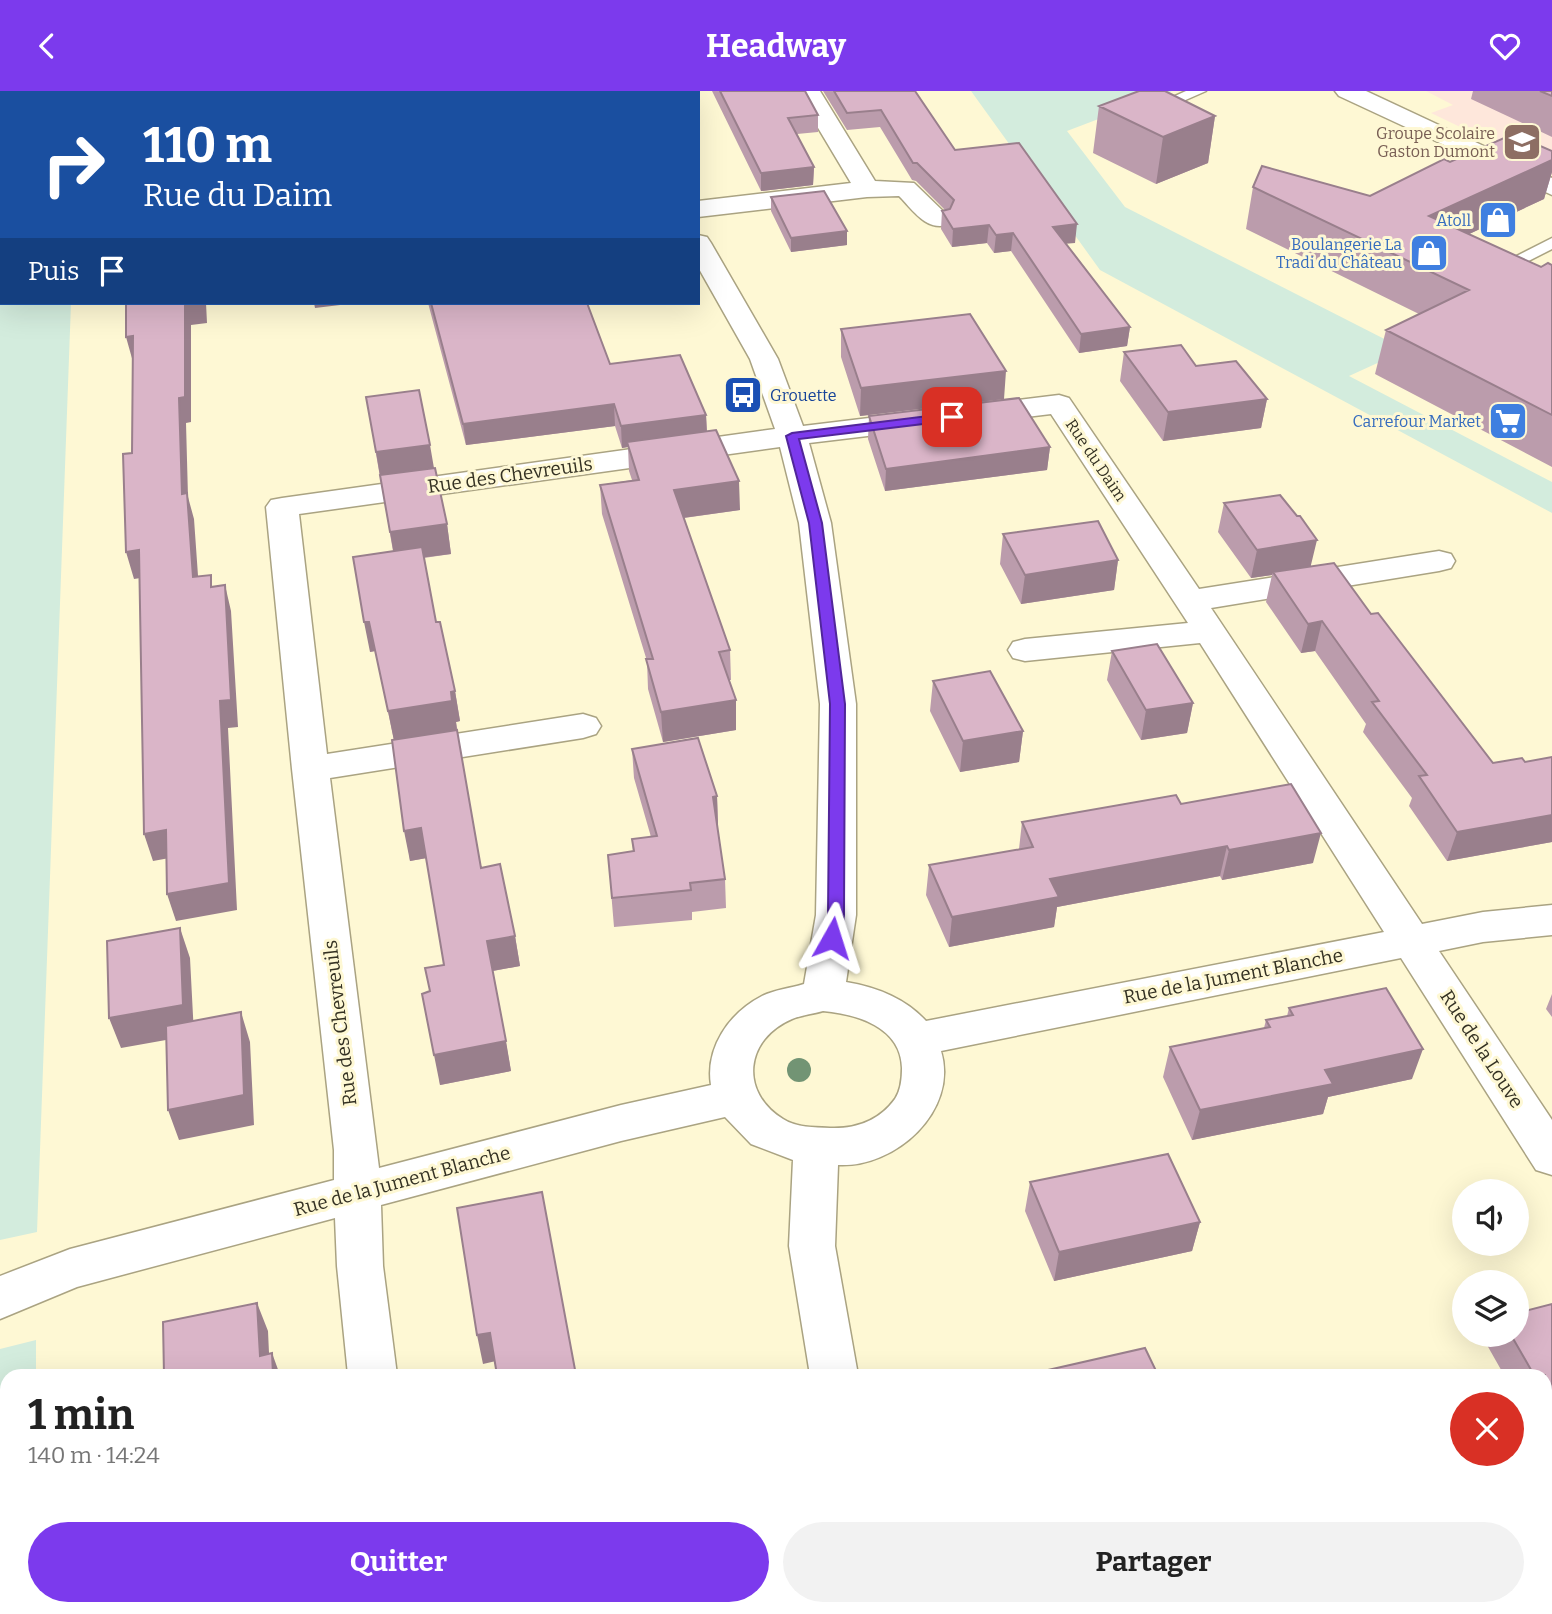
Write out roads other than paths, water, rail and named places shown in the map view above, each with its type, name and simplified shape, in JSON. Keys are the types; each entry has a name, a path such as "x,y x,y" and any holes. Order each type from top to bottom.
{"street":[{"path":"808,91 867,189"},
{"path":"1347,91 1552,187"},
{"path":"700,209 867,189 905,188 938,220"},
{"path":"700,247 764,359 792,436 815,523 838,704 836,915 823,995"},
{"name":"Rue du Daim","path":"792,436 1059,404 1412,941"},
{"name":"Rue des Chevreuils","path":"372,1369 360,1266 356,1150 310,769 282,507 792,436"},
{"path":"1190,601 1439,561"},
{"path":"1026,650 1210,631"},
{"path":"310,769 583,726"},
{"name":"Rue de la Jument Blanche","path":"915,1040 1483,927 1552,920"},
{"name":"Rue de la Louve","path":"1412,941 1552,1157"},
{"path":"823,995 851,997 877,1006 900,1021 915,1040 924,1061 924,1084 915,1106 898,1125 874,1139 846,1147 816,1147 790,1142 767,1131 748,1115 735,1097 729,1076 731,1056 740,1035 755,1019 775,1006 798,998 823,995"},
{"name":"Rue de la Jument Blanche","path":"0,1298 70,1269 621,1123 735,1097"},
{"path":"816,1147 812,1246 833,1369"},
{"name":"Rue de la Jument Blanche","path":"0,1273 70,1269"}],"lane":[{"path":"1150,110 1199,91"},
{"path":"1499,269 1552,243"}],"place":[{"name":"Groupe Scolaire Gaston Dumont","path":"1522,142"},
{"name":"Atoll","path":"1498,220"},
{"name":"Boulangerie La Tradi du Château","path":"1429,253"},
{"name":"Grouette","path":"743,395"},
{"name":"Carrefour Market","path":"1508,421"}]}
